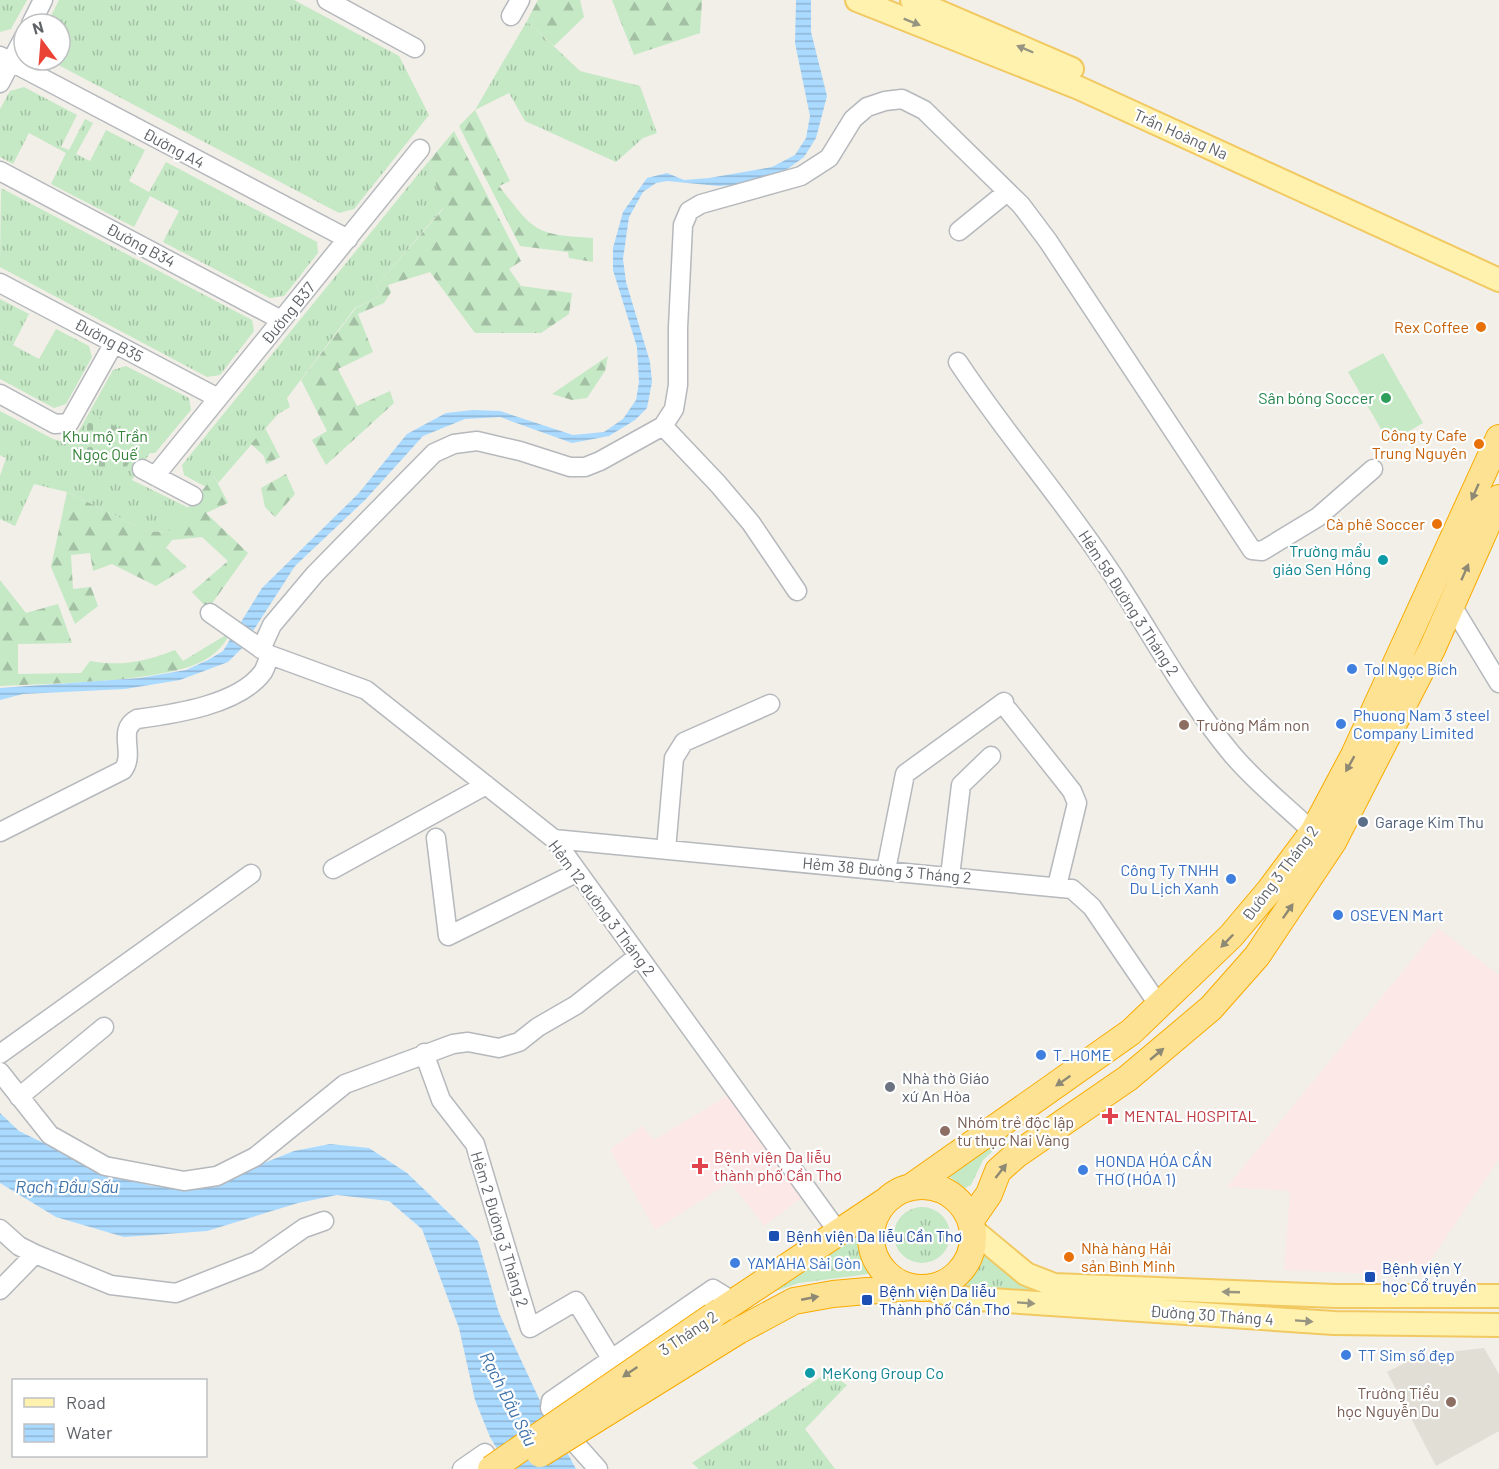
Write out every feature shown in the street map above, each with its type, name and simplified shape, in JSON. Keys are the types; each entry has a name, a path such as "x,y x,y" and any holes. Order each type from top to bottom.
{"highway":[{"name":"Đường 3 Tháng 2","path":"911,1187 1119,1041 1161,1006 1232,936 1313,832 1354,755 1499,438"},
{"name":"Đường 3 Tháng 2","path":"972,1225 998,1171 1016,1155 1128,1078 1211,1008 1257,956 1333,842 1432,649 1499,498"},
{"path":"911,1187 938,1189 951,1195 961,1204 972,1225 970,1256 963,1268 940,1285 920,1288 888,1275 873,1251 873,1224 887,1200 911,1187"},
{"name":"3 Tháng 2","path":"490,1464 887,1200"},
{"name":"3 Tháng 2","path":"517,1469 738,1331 794,1301 833,1294 920,1288"}],"main road":[{"name":"Trần Hoàng Na","path":"857,0 1079,88 1499,280"},
{"name":"Trần Hoàng Na","path":"912,0 1091,78 1499,265"},
{"name":"Đường 30 Tháng 4","path":"972,1225 1026,1274 1054,1285 1336,1296 1499,1296"},
{"name":"Đường 30 Tháng 4","path":"920,1288 962,1298 1334,1323 1499,1325"},
{"path":"1334,1323 1336,1296"}],"street":[{"path":"327,0 416,48"},
{"path":"512,16 520,0"},
{"path":"0,83 6,59"},
{"name":"Đường A4","path":"6,59 348,239"},
{"path":"0,832 123,770 129,757 126,730 130,723 195,710 249,685 263,672 263,650 272,625 315,574 434,453 454,444 477,441 520,451 570,467 585,467 663,426 674,409 678,385 683,225 689,211 722,197 801,176 829,158 853,119 867,107 885,100 902,99 924,110 1007,192 1048,241 1252,550 1262,551 1318,517 1372,469"},
{"name":"Đường B37","path":"193,496 148,473 218,398 420,149"},
{"name":"Đường B34","path":"0,171 281,320"},
{"path":"959,231 1007,192"},
{"name":"Đường B35","path":"0,282 218,398"},
{"path":"0,394 55,424 69,423 114,343"},
{"name":"Hẻm 58 Đường 3 Tháng 2","path":"958,362 981,398 1037,467 1119,583 1158,648 1232,754 1313,832"},
{"path":"663,426 751,523 797,591"},
{"path":"1451,604 1499,683"},
{"name":"Hẻm 12 đường 3 Tháng 2","path":"216,617 263,650 366,690 554,839 840,1233"},
{"path":"666,850 674,758 679,747 691,738 770,704"},
{"path":"886,870 904,774 1006,706 1072,791 1077,803 1057,886"},
{"path":"950,876 961,785 991,756"},
{"path":"333,869 486,785"},
{"path":"436,838 448,936 578,872"},
{"name":"Hẻm 38 Đường 3 Tháng 2","path":"554,839 1072,889 1083,897 1161,1006"},
{"path":"0,1054 251,874"},
{"path":"0,1072 50,1135 105,1166 184,1181 217,1176 255,1157 345,1084 424,1053 460,1042 499,1048 512,1045 576,1005 638,956"},
{"path":"19,1097 104,1027"},
{"name":"Hẻm 2 Đường 3 Tháng 2","path":"424,1053 441,1100 475,1144 530,1328 576,1301 612,1359"},
{"path":"0,1229 10,1240 35,1254 111,1285 176,1293 187,1291 257,1261 304,1228 324,1221"},
{"path":"0,1290 35,1254"},
{"path":"598,1469 574,1442 550,1408 551,1401 713,1289 724,1309"},
{"path":"574,1442 631,1405 750,1337 765,1323 765,1316"},
{"path":"462,1469 490,1464"}],"shaded area":[{"path":"1438,928 1499,975 1499,1159 1420,1276 1284,1270 1290,1191 1227,1187"},
{"name":"Bệnh viện Da liễu thành phố Cần Thơ","path":"730,1094 804,1196 764,1226 730,1182 655,1230 610,1150 642,1126 654,1140"},
{"name":"Trường Tiểu học Nguyễn Du","path":"1484,1348 1499,1374 1499,1431 1436,1466 1387,1372 1421,1355"}],"green space":[{"path":"0,0 27,0 20,12 12,12 11,29 0,32"},
{"path":"59,0 294,0 399,56 429,115 354,209 339,213 72,72 72,12 53,12"},
{"path":"538,0 580,0 584,17 554,46 527,21"},
{"path":"612,0 702,0 700,33 634,55"},
{"path":"527,21 580,71 640,86 657,133 643,138 616,162 525,121 509,93 475,110"},
{"path":"24,87 77,115 61,147 69,150 85,119 93,123 76,154 90,161 106,130 145,150 129,181 149,192 166,162 317,242 318,253 284,296 270,298 163,242 179,211 150,196 134,227 51,184 66,153 29,133 13,164 0,157 0,109 10,91"},
{"path":"475,110 510,181 499,186 520,213 537,228 558,235 593,238 593,262 569,258 568,252 520,246 459,126"},
{"path":"454,131 521,261 509,269 521,286 572,293 569,314 541,333 475,333 430,272 388,285 391,292 384,303 358,314 373,352 338,369 357,406 390,391 394,403 326,465 312,440 327,431 301,380 356,308 380,296 376,286 443,209 429,161"},
{"path":"429,161 443,208 376,286 380,296 355,308 287,398 290,407 278,414 218,483 214,476 206,487 184,475 182,465"},
{"path":"1,188 252,320 254,331 220,375 207,377 0,267"},
{"path":"0,299 29,314 13,345 39,359 56,329 89,346 92,357 66,404 54,408 0,379"},
{"name":"Sân bóng Soccer","path":"1383,353 1423,423 1389,443 1348,372"},
{"path":"608,356 605,371 587,398 572,400 552,394"},
{"path":"126,366 189,398 191,410 155,453 150,453 132,480 189,508 169,531 149,532 67,492 34,484 15,526 0,519 0,476 6,458 0,455 0,411 53,439 60,441 75,438 113,370"},
{"name":"Khu mộ Trần Ngọc Quế","path":"93,414 141,441 126,468 102,468 86,457 78,442"},
{"path":"265,428 280,457 266,464 264,456 251,444"},
{"path":"286,474 295,494 275,517 265,507 261,488"},
{"path":"214,476 228,503 206,513 248,553 208,609 192,592 228,561 202,537 172,540 166,548 187,567 156,586 112,564 93,571 90,553 71,555 73,589 91,587 98,606 75,624 51,567 67,492 149,532 169,531"},
{"path":"0,580 26,613 58,604 72,643 18,644 18,674 81,673 90,661 134,662 175,650 183,661 226,635 228,637 215,653 204,660 192,666 164,673 93,682 0,686"},
{"path":"1012,1134 983,1160 971,1185 965,1188 947,1175 948,1172"},
{"path":"916,1207 928,1207 938,1211 946,1219 950,1235 946,1251 938,1259 928,1263 916,1263 906,1259 898,1251 894,1241 894,1229 898,1219 906,1211"},
{"path":"857,1233 860,1251 870,1269 868,1274 799,1283 751,1300"},
{"path":"983,1253 988,1254 1010,1276 1045,1294 961,1290 961,1285 976,1269"},
{"path":"828,1372 847,1385 805,1429 835,1469 699,1469 692,1463"}],"water":[{"path":"796,0 811,0 811,32 827,96 816,138 804,157 789,168 754,183 719,186 667,181 656,183 643,192 629,217 623,259 626,282 650,362 652,382 647,408 635,420 609,436 572,443 500,417 465,419 423,436 366,499 295,566 242,648 228,662 180,680 125,689 23,694 0,700 0,688 140,678 186,670 223,651 262,588 358,494 407,434 446,413 473,410 500,411 573,435 604,432 623,419 636,400 639,382 637,347 613,270 613,248 623,212 647,178 667,173 684,180 709,178 772,167 795,155 806,138 810,116 795,43"},
{"name":"Rạch Đầu Sấu","path":"0,1113 19,1131 107,1174 152,1186 206,1186 294,1151 330,1144 369,1148 407,1173 478,1241 499,1313 542,1405 576,1469 509,1469 490,1437 475,1400 459,1328 422,1229 389,1201 337,1195 298,1203 207,1231 124,1237 56,1217 0,1183"}],"place":[{"name":"Rex Coffee","path":"1481,327"},
{"name":"Sân bóng Soccer","path":"1386,398"},
{"name":"Công ty Cafe Trung Nguyên","path":"1479,444"},
{"name":"Cà phê Soccer","path":"1437,524"},
{"name":"Trường mẩu giáo Sen Hồng","path":"1383,560"},
{"name":"Tol Ngọc Bích","path":"1352,669"},
{"name":"Phuong Nam 3 steel Company Limited","path":"1341,724"},
{"name":"Trường Mầm non","path":"1184,725"},
{"name":"Garage Kim Thu","path":"1363,822"},
{"name":"Công Ty TNHH Du Lịch Xanh","path":"1231,879"},
{"name":"OSEVEN Mart","path":"1338,915"},
{"name":"T_HOME","path":"1041,1055"},
{"name":"Nhà thờ Giáo xứ An Hòa","path":"890,1087"},
{"name":"MENTAL HOSPITAL","path":"1110,1116"},
{"name":"Nhóm trẻ độc lập tư thục Nai Vàng","path":"945,1131"},
{"name":"Bệnh viện Da liễu thành phố Cần Thơ","path":"700,1166"},
{"name":"HONDA HÓA CẦN THƠ (HÓA 1)","path":"1083,1170"},
{"name":"Bệnh viện Da liễu Cần Thơ","path":"774,1236"},
{"name":"Nhà hàng Hải sản Bình Minh","path":"1069,1257"},
{"name":"YAMAHA Sài Gòn","path":"735,1263"},
{"name":"Bệnh viện Y học Cổ truyền","path":"1370,1277"},
{"name":"Bệnh viện Da liễu Thành phố Cần Thơ","path":"867,1300"},
{"name":"TT Sim số đẹp","path":"1346,1355"},
{"name":"MeKong Group Co","path":"810,1373"},
{"name":"Trường Tiểu học Nguyễn Du","path":"1451,1402"}]}
